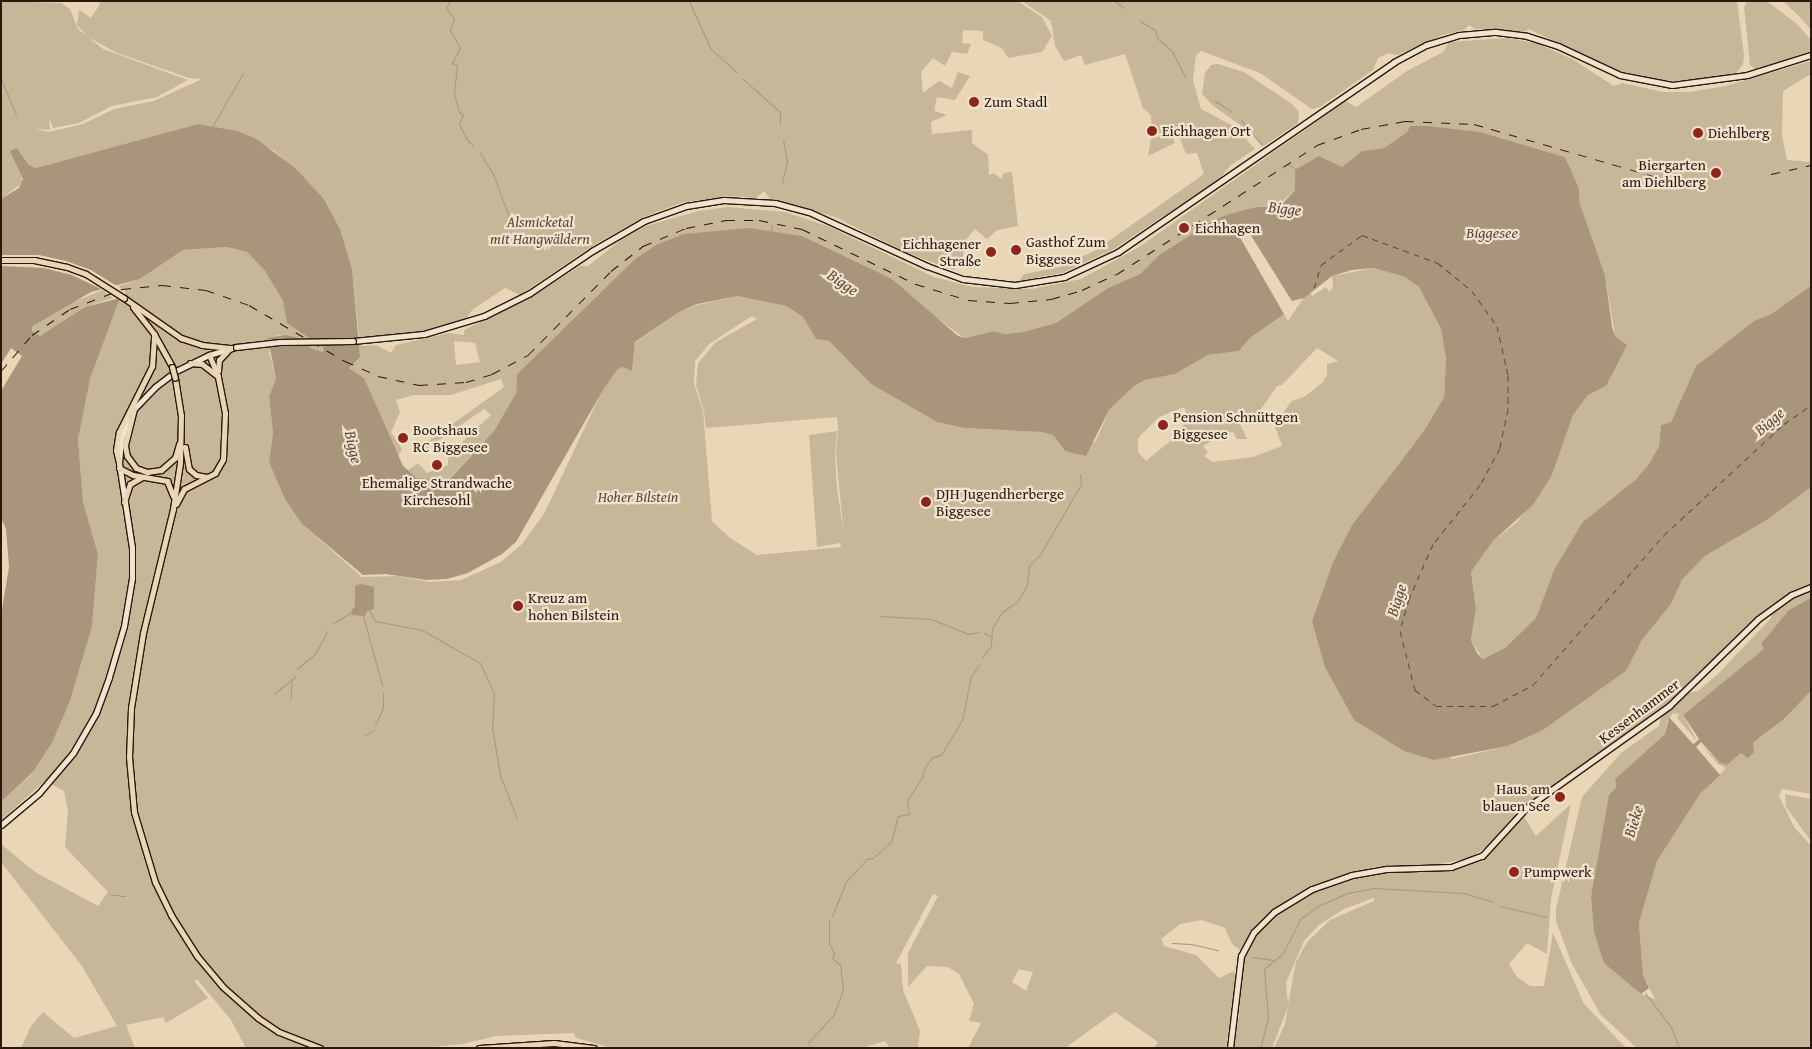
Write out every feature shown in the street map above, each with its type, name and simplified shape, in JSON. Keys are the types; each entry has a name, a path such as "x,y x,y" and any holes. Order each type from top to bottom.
{"main road":[{"path":"119,466 123,430 134,409 155,387 190,363 233,348 280,342 376,340 424,334 484,316 530,292 632,227 679,208 724,200 775,203 809,212 927,266 963,279 1002,284 1042,282 1085,269 1118,252 1398,59 1459,35 1496,32 1527,36 1620,75 1672,85 1747,75 1811,55"},
{"path":"1,260 34,260 67,267 93,278 124,298 144,316 181,338 202,345 233,348"},
{"path":"144,316 172,367 188,469 196,475 208,477"},
{"path":"1,825 46,786 72,753 103,695 129,604 133,563 116,450 119,432 152,366 154,334"},
{"path":"218,376 219,360 233,348"},
{"path":"173,509 187,487 218,470 224,449 225,414 218,376 209,355"},
{"path":"190,363 202,364 218,376"},
{"path":"134,409 125,446 128,456 136,468 156,472 166,467 175,458 182,437"},
{"path":"182,437 173,509 144,633 131,708 130,787 141,839 148,864 171,915 210,973 240,1004 258,1018 279,1032 320,1048"},
{"path":"119,466 128,474 169,484 173,509"},
{"path":"124,502 130,484 142,476"},
{"name":"Kessenhammer","path":"1230,1048 1240,956 1254,932 1274,912 1312,889 1352,875 1386,869 1451,867 1482,856 1526,808 1669,706 1764,614 1791,595 1811,587"},
{"path":"479,1048 531,1043 594,1048"}],"green space":[{"name":"Alsmicketal mit Hangwäldern","path":"1,1 61,3 70,9 78,29 88,37 77,25 79,10 91,18 100,4 99,1 1018,1 1042,17 1052,36 1042,52 1008,58 1002,48 983,40 983,31 963,30 962,43 971,44 967,54 952,52 945,66 933,58 921,72 923,93 939,81 952,88 958,72 970,76 955,100 937,97 934,111 947,115 931,122 932,134 972,130 972,143 988,155 989,175 994,173 1001,179 1004,173 1012,172 1018,226 997,230 987,239 975,229 964,242 963,256 954,270 907,253 835,217 770,199 764,191 756,198 733,196 684,202 646,216 597,243 520,295 505,288 472,310 466,319 448,326 398,336 359,337 352,269 340,229 324,199 275,151 238,131 198,124 36,168 29,165 20,151 22,183 1,199","holes":["88,37 117,53 189,78 202,79 154,101 114,109 83,124 49,132 34,129 50,130 49,117 53,128 79,123 112,106 157,97 188,80 103,49"]},
{"path":"1022,1 1737,1 1744,55 1743,65 1736,73 1688,81 1648,80 1608,68 1529,29 1523,32 1475,29 1469,25 1464,30 1443,35 1397,55 1388,53 1378,58 1373,70 1320,107 1312,109 1260,73 1201,51 1196,55 1193,80 1201,109 1235,127 1255,149 1231,165 1219,179 1114,249 1062,273 1019,281 1024,274 1060,267 1096,250 1204,174 1197,153 1186,154 1176,128 1152,135 1151,115 1143,108 1125,54 1085,65 1081,55 1064,61 1055,46 1051,21"},
{"path":"1747,1 1767,1 1797,24 1811,40 1811,51 1756,70 1750,65 1744,7"},
{"path":"1783,1 1811,1 1811,30 1800,17"},
{"path":"1508,38 1539,44 1572,59 1614,86 1622,83 1663,92 1689,92 1726,86 1811,61 1811,74 1783,91 1782,135 1787,160 1811,162 1811,286 1771,314 1754,321 1696,366 1671,422 1661,425 1659,446 1649,464 1554,570 1536,618 1505,648 1483,659 1471,640 1476,608 1471,572 1493,541 1517,522 1552,475 1573,415 1588,395 1606,386 1615,336 1605,275 1580,204 1579,188 1565,157 1480,132 1410,126 1407,132 1384,148 1362,151 1342,167 1295,190 1277,206 1226,216 1209,223 1159,255 1140,274 1108,288 1056,323 1023,332 1005,334 994,331 964,338 904,293 892,279 635,259 517,374 516,393 494,431 447,481 439,484 432,479 417,478 408,470 418,463 427,473 448,465 448,455 491,415 484,409 423,451 419,448 504,387 501,379 451,395 413,395 396,400 400,412 391,432 402,449 397,458 364,378 349,368 360,357 359,346 376,345 391,353 396,345 449,333 464,335 464,330 535,295 580,266 588,266 622,239 646,226 698,211 728,207 785,212 830,227 934,277 972,287 1032,289 1081,279 1139,247 1346,101 1356,107 1407,71 1443,52 1449,42","holes":["454,341 475,343 480,362 456,365"]},
{"path":"1218,64 1244,72 1292,104 1299,112 1298,123 1262,147 1252,133 1213,106 1202,94 1205,73 1211,65"},
{"path":"1171,133 1175,143 1148,156 1151,139"},
{"name":"Hoher Bilstein","path":"227,247 247,252 265,271 283,301 288,323 324,348 323,352 313,349 296,337 278,335 269,351 276,379 269,396 273,433 269,462 302,524 362,577 397,576 430,582 461,580 501,562 522,544 544,514 603,389 617,370 622,367 632,371 635,343 679,312 697,305 738,296 786,306 803,317 816,339 829,341 871,384 937,422 964,428 1041,432 1053,435 1065,451 1096,441 1109,410 1134,386 1145,380 1175,374 1208,355 1239,351 1250,338 1284,314 1288,321 1306,294 1310,292 1312,296 1326,287 1329,292 1333,288 1332,276 1374,268 1405,277 1419,287 1441,329 1446,359 1444,397 1424,431 1352,525 1333,562 1312,621 1452,759 1508,746 1543,730 1626,671 1642,640 1671,604 1682,580 1705,556 1767,520 1811,487 1811,598 1761,645 1765,649 1683,715 1697,741 1677,718 1679,714 1673,713 1667,721 1665,734 1615,779 1616,788 1591,897 1594,932 1604,962 1641,994 1655,999 1643,975 1639,923 1657,861 1700,794 1726,768 1718,764 1699,743 1719,762 1732,760 1784,719 1811,691 1811,794 1782,789 1779,796 1794,827 1811,846 1811,1048 1637,1048 1601,1015 1572,964 1556,921 1556,909 1582,797 1621,753 1659,726 1661,716 1658,711 1559,781 1511,819 1492,843 1470,858 1440,864 1374,867 1314,885 1264,917 1240,950 1232,944 1225,928 1202,920 1180,924 1161,939 1164,946 1196,955 1219,978 1234,971 1236,981 1226,1048 1154,1048 1158,1042 1115,1012 1065,1048 968,1048 981,1023 969,1021 974,1004 959,974 948,967 927,966 908,987 908,953 938,896 933,894 896,963 901,964 903,990 920,1031 918,1047 890,1048 885,1041 861,1048 612,1048 576,1038 574,1033 496,1036 463,1044 420,1048 246,1048 231,1020 197,979 195,982 208,998 166,1023 163,1017 126,1025 135,1048 21,1048 31,1026 43,1012 74,1038 117,1026 82,966 1,862 1,844 35,872 98,906 108,892 65,847 68,811 64,791 45,781 1,820 1,802 32,774 52,743 70,701 92,627 98,554 83,502 78,439 80,419 90,379 120,298 126,292 118,286 140,279 183,250","holes":["752,316 757,319 716,342 698,363 696,385 704,411 706,428 837,417 838,427 836,455 844,535 837,488 835,456 837,431 809,435 817,547 840,543 841,547 757,555 730,538 712,521 703,411 694,384 695,361 709,344","1317,348 1338,361 1327,364 1327,375 1323,382 1304,397 1292,401 1274,424 1282,446 1253,457 1213,462 1204,456 1208,452 1203,446 1225,433 1233,432 1237,439 1247,439 1240,424 1252,422 1277,386 1282,385","1184,407 1189,419 1169,442 1146,461 1138,452 1138,438 1159,417","374,587 374,609 351,611","1773,610 1771,618 1718,674 1698,691 1688,693","1019,969 1033,972 1026,991 1012,982"]},
{"path":"102,290 113,298 85,307 40,336 32,331 34,326 60,308"},
{"path":"1785,794 1811,799 1811,841 1786,807"},
{"path":"1571,804 1551,899 1547,954 1527,943 1509,964 1517,977 1530,986 1544,986 1553,933 1584,1004 1626,1048 1274,1048 1285,1024 1288,1007 1272,1048 1232,1048 1239,1017 1241,965 1247,948 1258,932 1280,912 1314,891 1352,877 1384,872 1445,870 1483,861 1523,815 1536,836","holes":["1374,898 1374,901 1330,920 1307,942 1296,962 1288,1004 1286,983 1304,941 1319,925 1344,909"]}],"water":[{"name":"Biggesee","path":"198,124 238,131 258,140 295,168 324,199 340,229 352,269 360,357 349,368 364,378 403,466 417,478 433,479 440,485 447,482 494,431 516,393 517,374 635,259 658,244 684,234 749,228 802,236 892,279 958,336 965,338 994,331 1005,334 1023,332 1056,323 1108,288 1140,274 1159,255 1209,223 1226,215 1257,207 1274,207 1284,202 1295,190 1295,170 1319,156 1342,167 1362,151 1384,148 1407,132 1410,126 1427,126 1480,132 1565,157 1579,188 1580,204 1605,275 1612,327 1615,336 1627,345 1606,386 1588,395 1573,415 1552,475 1533,505 1493,541 1471,572 1476,608 1471,640 1477,653 1483,659 1505,648 1536,618 1554,570 1582,523 1635,480 1649,464 1659,446 1661,425 1671,422 1696,366 1754,321 1771,314 1811,286 1811,487 1767,520 1705,556 1682,580 1671,604 1642,640 1626,671 1543,730 1508,746 1434,760 1404,751 1354,720 1325,667 1312,621 1333,562 1352,525 1424,431 1444,397 1446,359 1441,329 1419,287 1405,277 1374,268 1352,270 1332,276 1304,298 1292,301 1245,226 1238,234 1284,314 1250,338 1239,351 1208,355 1175,374 1145,380 1134,386 1109,410 1086,456 1065,451 1053,435 1041,432 964,428 937,422 871,384 829,341 816,339 803,317 786,306 738,296 697,304 679,312 635,342 632,371 622,367 617,370 603,390 516,542 502,554 468,573 447,579 426,580 386,574 363,575 302,524 285,499 269,462 273,433 269,396 276,379 268,338 285,335 296,337 313,349 323,352 324,348 287,323 283,301 265,271 247,252 227,247 183,250 140,279 91,292 33,326 32,331 40,336 85,307 120,298 90,379 78,439 83,502 98,554 92,627 70,701 52,743 33,772 1,802 1,615 9,567 6,529 1,518 1,391 22,356 11,348 1,364 1,199 19,188 23,179 10,151 17,148 29,165 36,168"},
{"path":"361,584 374,587 374,609 367,611 365,616 352,615 351,611 355,606 355,586"},
{"path":"1811,598 1811,691 1784,719 1753,743 1754,752 1748,758 1741,753 1727,765 1719,762 1701,742 1696,747 1720,775 1700,794 1657,861 1639,923 1643,975 1649,988 1641,994 1604,963 1594,932 1591,897 1609,795 1616,788 1615,779 1665,734 1669,717 1693,744 1695,743 1699,739 1683,715 1764,649 1761,644 1789,610"}],"pier":[{"path":"1,255 39,255 66,261 91,270 120,288 105,291 72,275 44,268 1,266"}],"waterway":[{"path":"450,1 446,8 454,19 450,30 460,48 452,63 457,65 454,93 459,112 463,115 459,124 467,140 474,146"},
{"path":"689,1 710,48 737,72"},
{"path":"1115,1 1124,8"},
{"path":"1140,21 1155,30 1157,38 1172,51 1186,78"},
{"path":"212,127 243,73"},
{"path":"1,79 16,115"},
{"path":"743,79 780,112 780,124"},
{"path":"1215,101 1232,112"},
{"path":"1241,120 1261,144"},
{"path":"782,183 787,162 783,139"},
{"path":"480,153 493,174 511,222"},
{"path":"1281,168 1287,164 1296,169"},
{"path":"771,231 772,225"},
{"path":"1041,553 1081,484 1080,474"},
{"path":"982,657 991,646 992,629 1002,612 1017,602 1027,585 1029,566 1040,555"},
{"path":"369,610 375,621 422,630 480,663 494,693 492,727 500,775 517,819"},
{"path":"333,623 352,612"},
{"path":"363,616 382,685"},
{"path":"881,616 931,619 968,634 978,632"},
{"path":"297,669 315,654 328,630"},
{"path":"984,633 990,636"},
{"path":"832,916 846,882 867,859 873,858 891,842 898,816 909,814 907,801 922,777 926,765 933,757 941,755 962,720 971,676 980,664"},
{"path":"274,694 296,676"},
{"path":"290,701 292,680"},
{"path":"375,725 383,708 383,693"},
{"path":"365,735 374,730"},
{"path":"1260,1048 1268,1018 1264,969 1283,953 1300,919 1318,906 1347,893 1374,888 1464,893 1493,902"},
{"path":"111,895 118,895"},
{"path":"120,896 125,896"},
{"path":"1500,906 1547,917"},
{"path":"808,1043 834,1014 843,989 840,965 832,958 834,954 829,943 829,921"},
{"path":"1172,943 1191,944 1218,950"},
{"path":"1252,957 1273,960"},
{"name":"Bieke","path":"1645,993 1671,1027 1679,1048"}],"ferry route":[{"path":"1314,288 1321,265 1362,235 1438,263 1472,291 1497,326 1508,375 1508,409 1500,448 1480,485 1433,544 1409,599 1400,631 1415,690 1436,706 1493,706 1533,685 1664,535 1784,424 1811,405"}],"railway":[{"path":"1,371 32,335 70,309 122,289 162,285 206,290 249,305 345,361 378,376 419,385 466,382 492,374 528,355 611,271 643,246 686,228 726,220 759,220 802,229 916,284 968,300 1010,303 1051,299 1082,290 1117,274 1317,145 1361,129 1405,121 1474,124 1653,176"},
{"path":"1771,174 1811,165"}],"place":[{"name":"Zum Stadl","path":"974,102"},
{"name":"Eichhagen Ort","path":"1152,131"},
{"name":"Diehlberg","path":"1698,133"},
{"name":"Biergarten am Diehlberg","path":"1716,173"},
{"name":"Eichhagen","path":"1184,228"},
{"name":"Gasthof Zum Biggesee","path":"1016,250"},
{"name":"Eichhagener Straße","path":"991,252"},
{"name":"Pension Schnüttgen Biggesee","path":"1163,425"},
{"name":"Bootshaus RC Biggesee","path":"403,438"},
{"name":"Ehemalige Strandwache Kirchesohl","path":"437,465"},
{"name":"DJH Jugendherberge Biggesee","path":"926,502"},
{"name":"Kreuz am hohen Bilstein","path":"518,606"},
{"name":"Haus am blauen See","path":"1560,797"},
{"name":"Pumpwerk","path":"1514,872"}],"water label":[{"name":"Bigge","path":"1285,208"},
{"name":"Bigge","path":"843,282"},
{"name":"Bigge","path":"1769,421"},
{"name":"Bigge","path":"354,447"},
{"name":"Bigge","path":"1396,600"}]}
